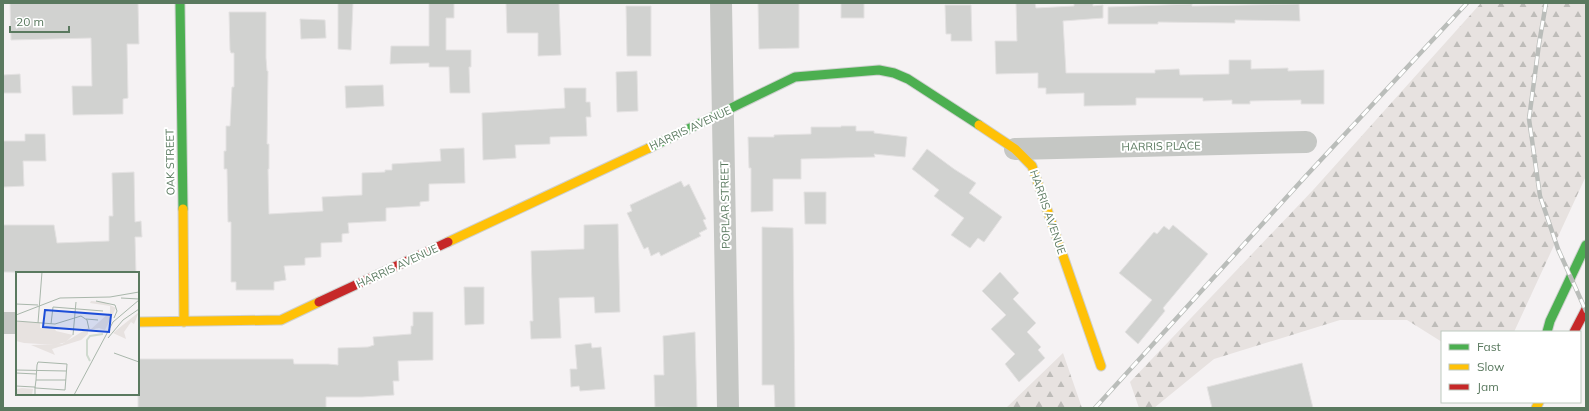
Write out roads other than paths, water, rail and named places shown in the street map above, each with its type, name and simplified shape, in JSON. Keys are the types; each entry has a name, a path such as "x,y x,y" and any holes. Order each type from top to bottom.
{"main road":[{"name":"OAK STREET","path":"180,3 184,322"},
{"name":"HARRIS AVENUE","path":"139,322 281,320 723,113 795,77 879,70 894,73 908,79 1015,149 1032,166 1101,366"},
{"path":"1547,331 1550,321 1586,245"},
{"path":"1575,331 1586,309"}],"street":[{"name":"POPLAR STREET","path":"721,3 728,408"},
{"name":"HARRIS PLACE","path":"1015,149 1306,142"},
{"path":"3,324 16,323"}],"railway":[{"path":"1095,408 1305,177 1467,3"},
{"path":"1546,3 1529,119 1540,196 1558,249 1586,311"}]}
